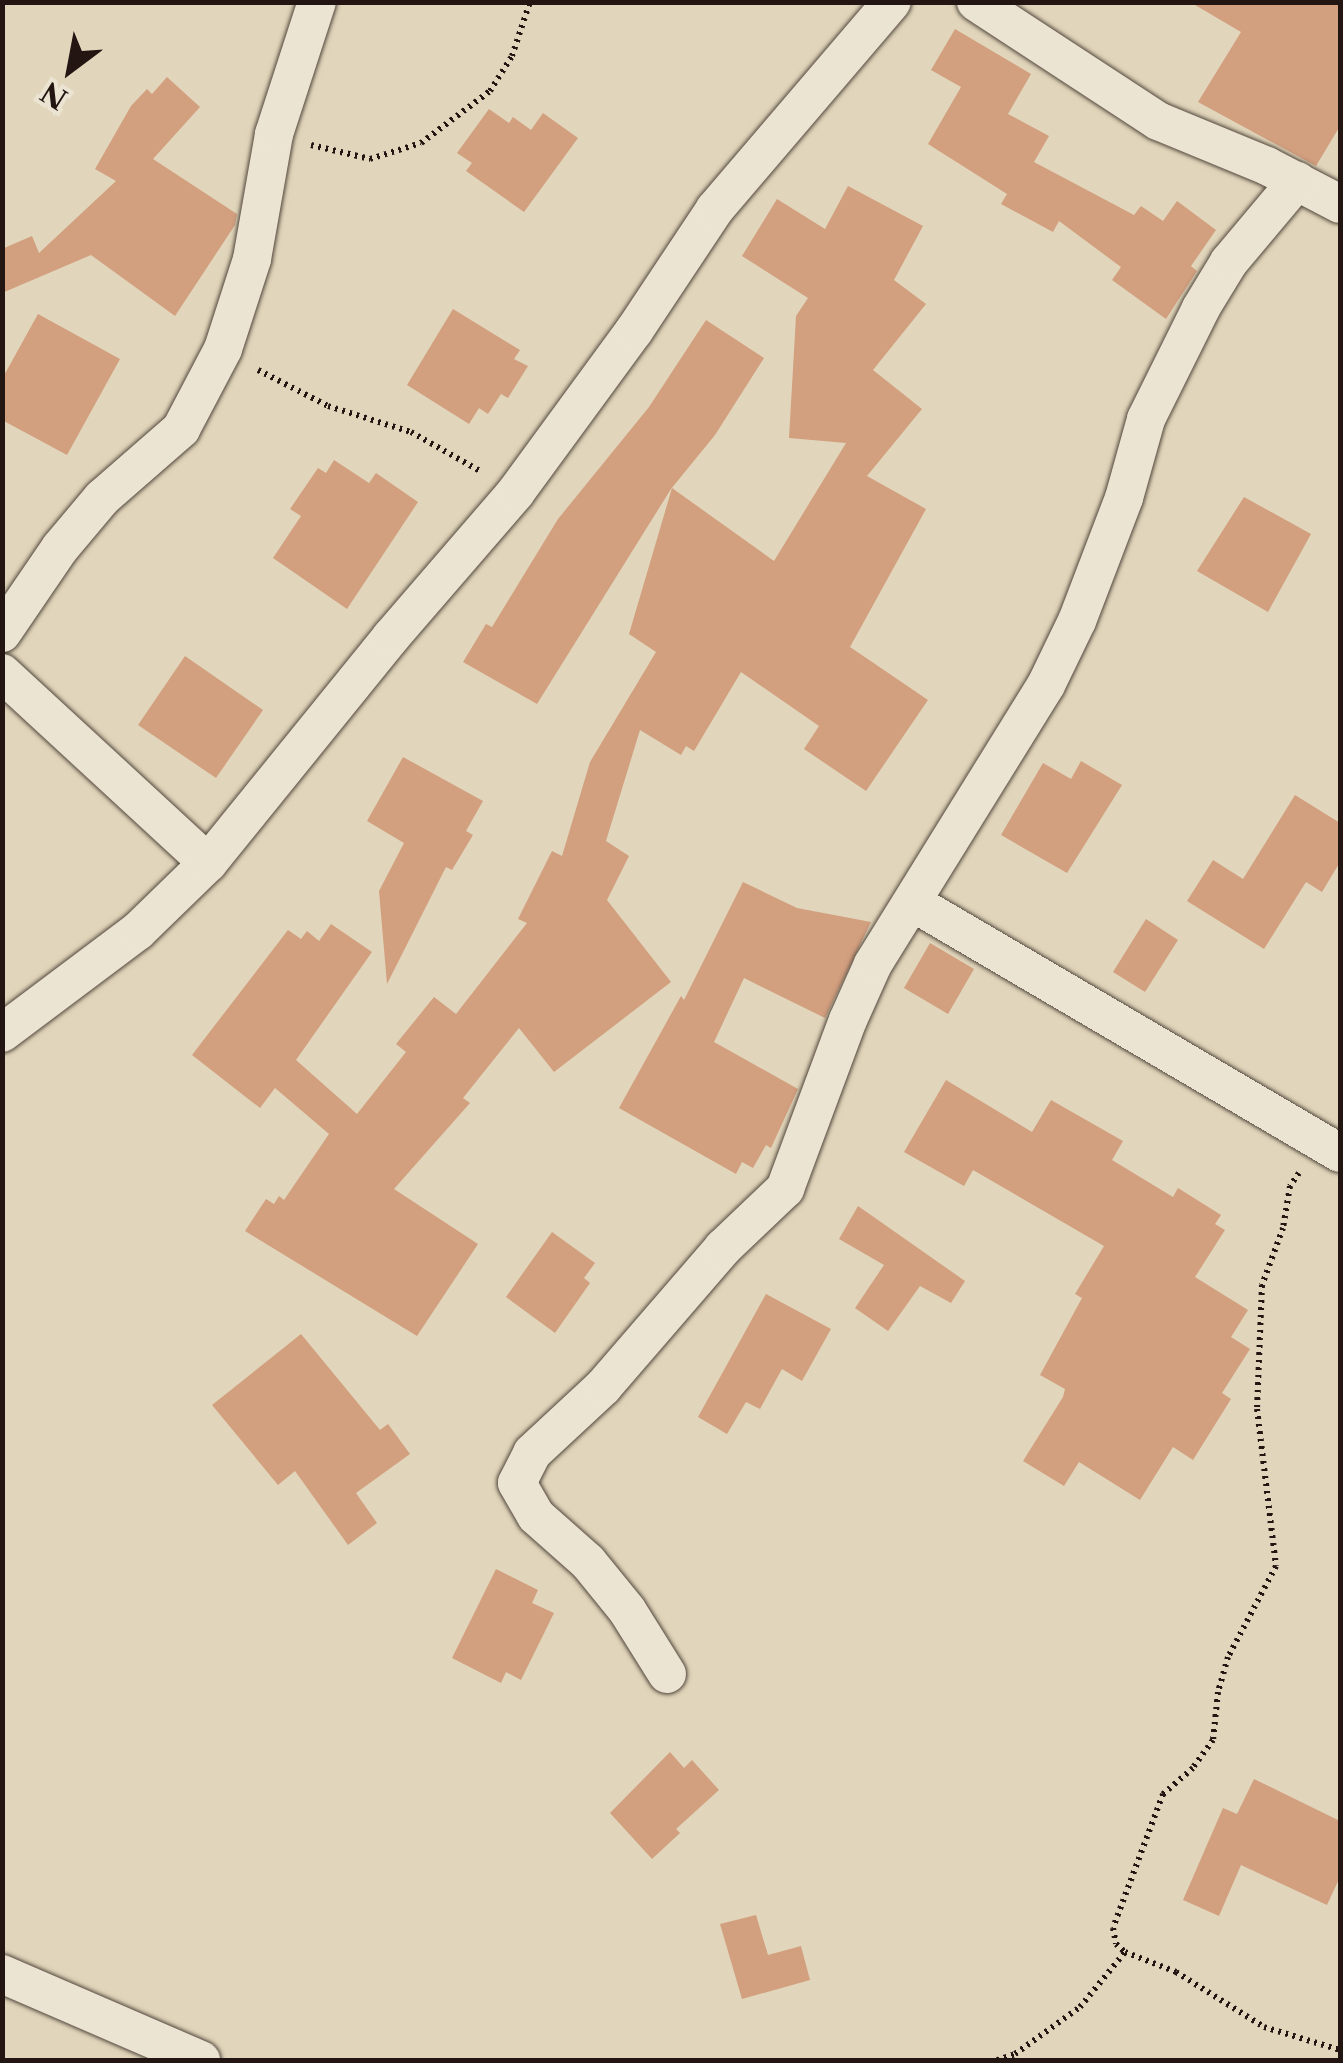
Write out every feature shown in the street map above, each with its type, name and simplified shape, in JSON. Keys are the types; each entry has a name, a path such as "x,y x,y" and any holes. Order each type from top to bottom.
{"street":[{"path":"2,633 60,548 92,511 181,429 223,348 252,258 274,134 317,2"},
{"path":"2,1033 138,931 208,864 392,637 516,492 634,332 715,209 892,2"},
{"path":"976,2 1158,121 1340,201"},
{"path":"667,1674 627,1610 588,1562 536,1516 518,1483 532,1453 603,1387 723,1248 786,1189 848,1020 874,964 1046,684 1110,535 1146,419 1201,308 1229,262 1297,180"},
{"path":"2,673 208,864"},
{"path":"912,902 1332,1150"},
{"path":"2,1974 201,2060"}],"path":[{"path":"274,134 370,159 422,143 490,90 512,56 530,2"},
{"path":"223,348 328,406 411,432 516,492"},
{"path":"1332,1150 1310,1156 1290,1186 1283,1228 1262,1284 1256,1409 1276,1566 1228,1657 1218,1692 1213,1740 1193,1768 1168,1786 1113,1928 1116,1944 1125,1952 1176,1972 1264,2027 1340,2050"},
{"path":"996,2060 1015,2054 1080,2007 1125,1952"}],"building":[{"path":"1190,2 1340,2 1340,126 1316,166 1198,102 1241,32"},
{"path":"955,29 1031,74 1008,114 1049,136 1034,162 1134,215 1141,206 1163,221 1177,201 1216,230 1191,266 1197,271 1166,319 1112,280 1121,267 1059,221 1053,232 1001,204 1007,194 928,144 961,87 931,70"},
{"path":"167,77 200,107 153,159 237,214 235,225 175,316 91,255 2,293 2,249 32,236 39,253 116,181 95,169 131,106 147,89 152,94"},
{"path":"489,109 509,123 513,117 531,130 543,113 578,138 524,212 466,171 472,163 457,153"},
{"path":"848,186 923,226 894,280 926,304 873,370 922,409 867,476 926,509 850,647 928,700 866,791 804,749 819,726 741,672 694,751 686,746 681,755 640,730 606,841 629,856 607,900 671,982 554,1072 519,1028 463,1098 470,1103 394,1189 478,1244 417,1336 245,1231 266,1199 274,1204 279,1196 284,1200 329,1134 275,1088 260,1108 192,1055 288,930 301,939 307,931 319,941 331,924 372,952 296,1060 357,1114 406,1052 396,1044 434,997 456,1014 527,923 518,919 552,851 562,856 590,762 656,652 629,634 672,488 774,561 846,443 789,438 796,316 808,298 742,256 777,199 825,229"},
{"path":"453,309 520,350 514,359 528,366 508,398 501,394 488,414 479,408 469,424 407,385"},
{"path":"38,314 120,359 67,455 2,420 2,379"},
{"path":"706,320 764,358 715,435 671,489 537,704 463,662 486,624 492,627 558,519 649,407"},
{"path":"334,460 369,483 376,473 418,502 347,609 273,558 301,516 290,509 318,468 326,473"},
{"path":"1244,497 1311,534 1268,612 1197,571"},
{"path":"185,656 263,710 216,778 138,725"},
{"path":"403,757 483,801 466,831 473,835 452,870 446,867 387,984 379,891 404,843 367,821"},
{"path":"1081,761 1122,785 1067,873 1001,835 1043,763 1071,779"},
{"path":"1295,795 1340,823 1340,862 1322,892 1306,882 1264,949 1187,901 1213,860 1243,879"},
{"path":"743,882 797,908 871,922 825,1018 744,978 714,1042 798,1089 771,1148 766,1145 753,1168 742,1162 736,1174 619,1108 681,996 684,1000"},
{"path":"1146,919 1178,940 1145,992 1113,972"},
{"path":"930,943 974,969 948,1014 904,988"},
{"path":"946,1080 1032,1132 1051,1100 1123,1141 1112,1160 1173,1197 1178,1188 1221,1215 1215,1224 1225,1230 1195,1277 1248,1310 1231,1337 1250,1349 1222,1393 1231,1399 1193,1460 1173,1447 1140,1500 1079,1462 1064,1486 1023,1461 1063,1397 1065,1389 1040,1375 1082,1298 1075,1294 1104,1246 973,1170 964,1186 904,1152"},
{"path":"858,1206 965,1281 951,1303 920,1286 888,1331 855,1308 884,1265 839,1239"},
{"path":"552,1232 595,1263 584,1278 590,1283 555,1333 506,1297"},
{"path":"766,1294 831,1329 802,1381 782,1369 760,1409 746,1402 727,1434 698,1417"},
{"path":"301,1334 380,1430 388,1424 410,1454 356,1493 377,1523 348,1545 295,1471 278,1485 212,1405"},
{"path":"496,1569 538,1590 532,1603 554,1613 521,1680 506,1672 501,1683 452,1658"},
{"path":"670,1752 684,1768 692,1760 719,1790 676,1829 680,1833 652,1859 610,1813"},
{"path":"1254,1779 1340,1821 1340,1877 1327,1905 1241,1865 1219,1916 1183,1900 1223,1808 1237,1814"},
{"path":"756,1915 768,1955 801,1946 810,1980 742,1999 720,1924"}]}
